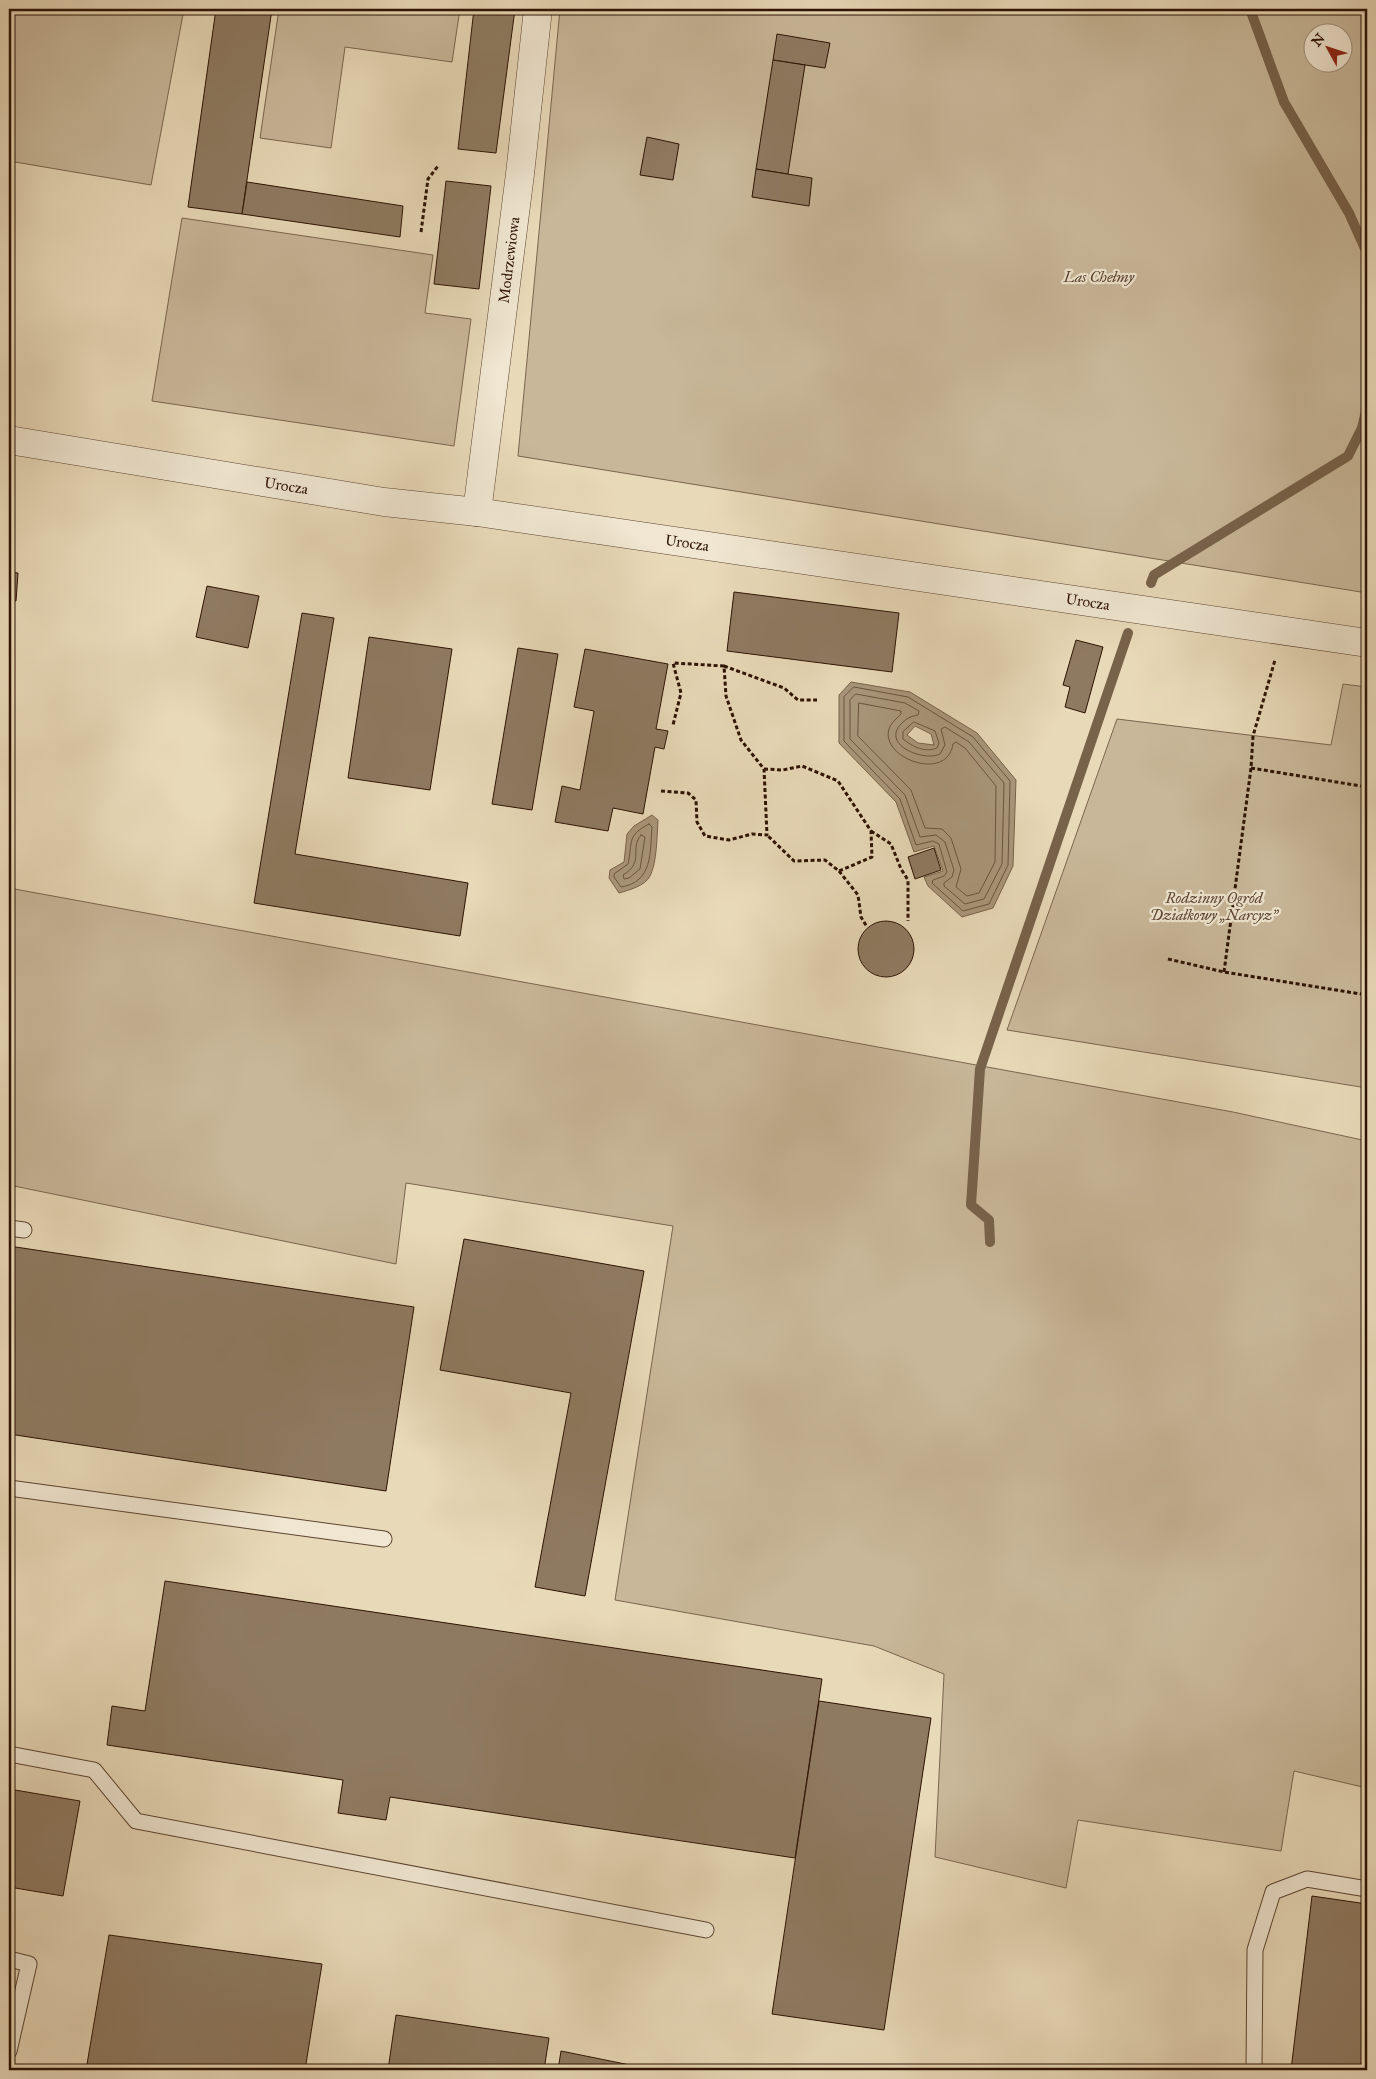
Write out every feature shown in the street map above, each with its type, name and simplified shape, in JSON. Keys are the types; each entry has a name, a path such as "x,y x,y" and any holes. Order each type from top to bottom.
{"street":[{"name":"Modrzewiowa","path":"477,512 520,174 538,9"},
{"name":"Urocza","path":"9,440 384,502 477,512 1367,643"}],"lane":[{"path":"9,1488 384,1539"},
{"path":"9,1754 94,1770 136,1821 706,1930"},
{"path":"1254,2070 1256,1950 1273,1892 1307,1879 1367,1889"},
{"path":"9,1959 29,1964 9,2050"}],"path":[{"path":"421,232 428,179 438,166"},
{"path":"1224,972 1251,768 1253,736 1283,630"},
{"path":"673,726 681,693 673,663 724,666 784,688 798,700 817,700"},
{"path":"724,666 726,696 741,740 764,769 767,835"},
{"path":"764,769 783,770 802,766 838,781 871,831 891,844 901,869 908,880 908,920"},
{"path":"1251,768 1367,787"},
{"path":"661,790 688,793 696,800 697,822 705,836 729,840 752,834 767,835 794,861 825,860 839,872 858,895 861,917 867,927"},
{"path":"839,872 872,857 871,831"},
{"path":"1168,959 1224,972 1367,995"}],"green space":[{"path":"9,9 184,9 151,185 9,161"},
{"path":"279,9 460,9 452,62 345,47 331,148 260,138"},
{"name":"Las Chełmy","path":"560,9 1367,9 1367,593 518,456"},
{"path":"182,218 433,255 425,313 471,319 454,446 152,401"},
{"name":"Rodzinny Ogród Działkowy „Narcyz”","path":"1343,684 1367,687 1367,1088 1007,1030 1117,719 1331,745"},
{"path":"9,888 1233,1112 1367,1141 1367,1788 1294,1771 1281,1851 1078,1820 1066,1888 935,1857 944,1674 874,1646 615,1600 673,1226 406,1183 396,1264 9,1185"}],"water":[{"path":"851,682 910,692 977,733 1016,780 1013,866 993,908 962,917 928,886 924,877 943,871 934,846 914,852 896,802 839,743 839,695","holes":["915,726 931,734 934,745 918,743 907,735"]},
{"path":"652,815 658,820 655,857 650,876 641,885 619,893 609,878 610,870 624,862 627,834 634,826"}],"building":[{"path":"216,9 272,9 242,214 188,207"},
{"path":"474,9 515,9 496,153 458,149"},
{"path":"777,34 830,43 825,68 773,60"},
{"path":"773,60 805,65 788,174 756,169"},
{"path":"647,137 679,144 673,180 640,175"},
{"path":"756,169 812,178 809,206 752,197"},
{"path":"446,181 491,186 479,289 434,284"},
{"path":"247,182 403,206 400,237 242,214"},
{"path":"9,572 18,573 16,601 9,600"},
{"path":"207,586 259,596 248,648 196,637"},
{"path":"734,592 899,613 892,672 727,651"},
{"path":"302,613 334,618 295,854 468,883 460,936 254,903"},
{"path":"369,637 452,649 430,790 348,778"},
{"path":"1076,640 1103,647 1085,713 1065,707 1070,687 1063,685"},
{"path":"518,648 558,654 532,810 492,804"},
{"path":"585,649 668,664 656,729 668,731 664,749 655,747 643,814 613,808 608,831 555,822 562,786 580,790 594,711 574,707"},
{"path":"934,848 941,870 915,879 908,857"},
{"path":"880,921 892,921 906,929 914,943 912,960 906,969 892,977 880,977 870,972 863,965 858,955 858,943 863,933 870,926"},
{"path":"464,1239 644,1271 585,1596 535,1587 571,1393 440,1370"},
{"path":"9,1246 414,1307 386,1491 9,1434"},
{"path":"165,1581 822,1679 795,1858 390,1797 386,1820 338,1813 343,1780 107,1745 112,1706 145,1711"},
{"path":"819,1701 931,1718 884,2030 772,2014"},
{"path":"9,1789 80,1801 63,1896 9,1887"},
{"path":"1312,1896 1367,1904 1367,2070 1291,2070"},
{"path":"109,1935 322,1964 305,2070 86,2070"},
{"path":"396,2015 549,2038 544,2070 388,2070"},
{"path":"561,2051 630,2065 629,2070 558,2070"},
{"path":"630,2065 659,2070 629,2070"}],"waterway":[{"path":"1250,9 1284,102 1349,213 1367,253"},
{"path":"1151,583 1154,575 1348,456 1362,428 1367,407"},
{"path":"990,1242 989,1220 971,1205 980,1069 1128,633"}]}
